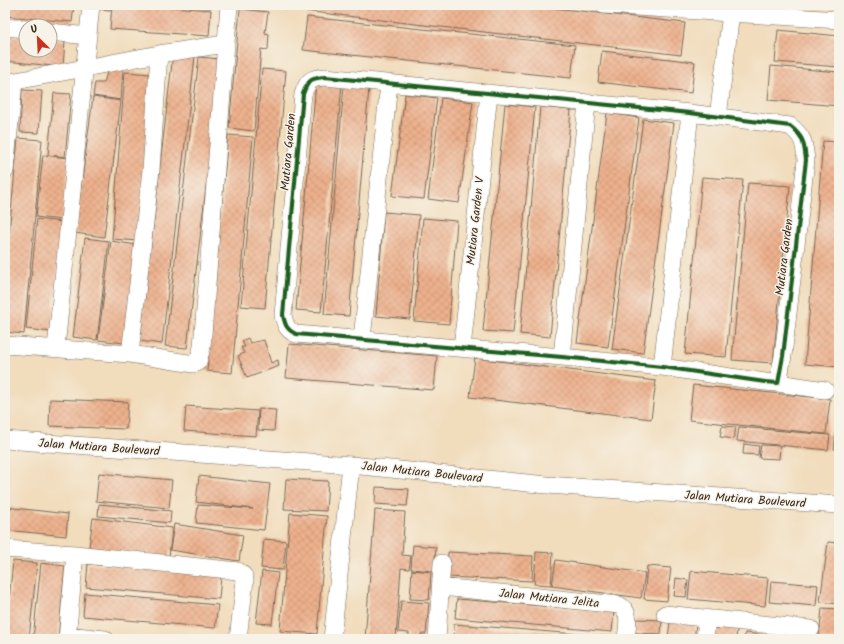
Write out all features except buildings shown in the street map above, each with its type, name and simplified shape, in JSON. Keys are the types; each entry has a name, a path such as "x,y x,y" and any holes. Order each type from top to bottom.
{"street":[{"path":"56,348 91,5"},
{"path":"5,345 130,354 194,364 199,361 229,5"},
{"path":"604,5 839,20"},
{"path":"718,116 732,13"},
{"path":"5,27 18,28"},
{"path":"58,33 88,36"},
{"path":"5,171 9,83 159,54 225,44"},
{"path":"130,354 151,170 159,54"},
{"name":"Mutiara Garden","path":"778,383 783,356 806,160 804,142 801,136 790,126 690,113 325,77 316,78 308,83 303,94 283,315 286,326 290,331 296,334 662,367 825,390"},
{"path":"362,339 389,84"},
{"name":"Mutiara Garden V","path":"462,348 489,93"},
{"path":"562,357 586,103"},
{"path":"662,367 690,113"},
{"name":"Jalan Mutiara Boulevard","path":"5,440 351,465 547,485 839,505"},
{"path":"332,639 351,465"},
{"path":"5,550 74,554 238,571 242,573 245,580 238,639"},
{"path":"74,554 67,637 105,639"},
{"path":"437,639 442,563"},
{"name":"Jalan Mutiara Jelita","path":"441,587 619,605 624,608 628,618 626,639"},
{"path":"665,614 707,618 779,633 811,629"},
{"path":"705,639 707,618"}],"cycle path":[{"path":"325,77 690,113 790,126 801,137 805,149 806,160 783,356 778,383 662,367 296,334 290,331 283,315 303,94 308,83 313,79 325,77"}]}
